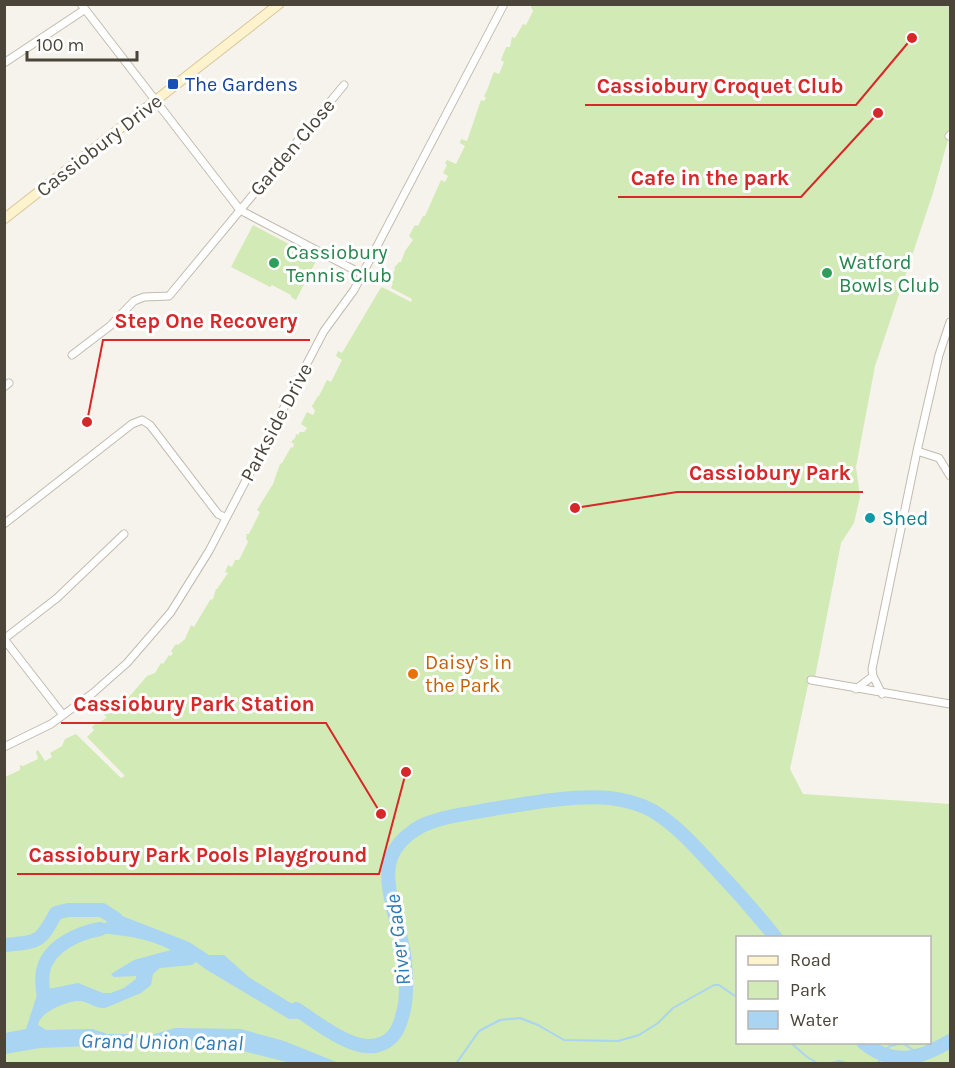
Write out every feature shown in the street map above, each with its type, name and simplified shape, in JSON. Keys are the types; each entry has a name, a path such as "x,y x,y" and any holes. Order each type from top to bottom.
{"street":[{"name":"Cassiobury Drive","path":"4,219 279,4"},
{"name":"Parkside Drive","path":"4,747 34,733 63,715 112,677 154,632 184,594 316,345 354,290 504,4"},
{"path":"4,63 84,6 240,210 362,274"},
{"name":"Garden Close","path":"72,355 110,326 134,301 144,297 169,296 344,85"},
{"path":"882,694 873,676 917,451 939,355 951,322"},
{"path":"4,524 132,424 142,420 150,425 218,514 225,519"},
{"path":"917,451 939,458 951,476"},
{"path":"63,715 4,639 57,598 124,534"},
{"path":"856,689 873,676"},
{"path":"811,680 882,694 951,704"}],"green space":[{"path":"532,5 950,5 950,133 933,193 875,366 856,467 860,497 854,523 841,543 815,677 808,685 790,769 803,794 950,804 950,1063 5,1064 5,777 20,770 20,765 23,766 38,759 36,752 38,750 45,761 52,757 50,753 62,746 65,739 76,734 121,778 125,776 87,737 94,730 92,727 107,717 104,715 107,712 109,714 124,703 121,700 126,695 129,697 147,676 155,673 161,663 163,664 169,655 171,656 173,653 171,651 176,644 178,645 185,639 191,625 194,627 210,600 213,599 216,589 228,573 225,572 228,565 232,567 235,560 239,560 248,542 245,534 249,534 260,512 257,510 273,484 280,464 291,447 293,448 294,444 291,442 296,434 304,432 307,428 301,424 307,412 313,415 315,411 312,406 327,380 331,382 342,360 336,356 338,351 342,353 380,289 382,287 411,302 412,299 391,288 393,283 390,281 394,268 401,262 413,240 409,236 415,225 418,226 425,216 441,180 445,182 448,176 443,173 447,165 445,163 447,160 456,164 465,146 460,143 461,139 467,141 481,100 484,101 486,98 484,96 494,72 499,74 504,62 501,60 506,47 510,47 512,37 515,38 523,24 526,25 533,11"},
{"name":"Cassiobury Tennis Club","path":"253,225 317,259 296,300 272,285 270,287 231,267"}],"water":[{"path":"102,910 189,942 209,955 224,955 250,978 297,1007 310,1018 289,1019 196,962 192,965 160,968 153,974 151,985 141,993 105,1008 81,1001 60,1006 43,1016 38,1025 46,1030 92,1029 108,1034 155,1034 175,1028 241,1029 284,1041 339,1063 291,1063 243,1051 168,1043 153,1039 109,1037 89,1046 40,1048 5,1054 5,1033 26,1029 39,989 43,984 49,989 78,983 103,993 111,993 124,988 136,979 136,976 114,977 111,974 134,960 171,950 139,939 83,932 110,921"}],"waterway":[{"name":"River Gade","path":"296,1009 330,1032 356,1044 369,1046 381,1044 392,1037 401,1022 406,992 404,954 388,875 389,863 396,848 404,838 425,824 461,814 536,802 610,798 632,802 653,811 670,823 692,844 774,936"},
{"name":"River Gade","path":"4,945 37,939 42,936 56,913 68,910 102,910 116,919"},
{"path":"44,999 42,974 51,954 74,937 100,929"},
{"path":"454,1064 479,1031 500,1020 520,1018 564,1040 618,1041 639,1035 658,1023 673,1008 714,985 719,985 736,997"},
{"name":"River Gade","path":"866,1044 885,1055 906,1058 928,1052 950,1041"},
{"path":"792,1044 819,1064"},
{"path":"881,1053 890,1046 898,1044"},
{"path":"904,1044 915,1051 927,1054"},
{"path":"875,1064 889,1055"},
{"path":"828,1064 839,1061 851,1064"}],"place":[{"name":"Cassiobury Croquet Club","path":"912,38"},
{"name":"The Gardens","path":"173,84"},
{"name":"Cafe in the park","path":"878,113"},
{"name":"Cassiobury Tennis Club","path":"274,263"},
{"name":"Watford Bowls Club","path":"827,273"},
{"name":"Step One Recovery","path":"87,422"},
{"name":"Cassiobury Park","path":"575,508"},
{"name":"Shed","path":"870,518"},
{"name":"Daisy’s in the Park","path":"413,674"},
{"name":"Cassiobury Park Pools Playground","path":"406,772"},
{"name":"Cassiobury Park Station","path":"381,814"}],"water label":[{"name":"Grand Union Canal","path":"162,1042"}]}
